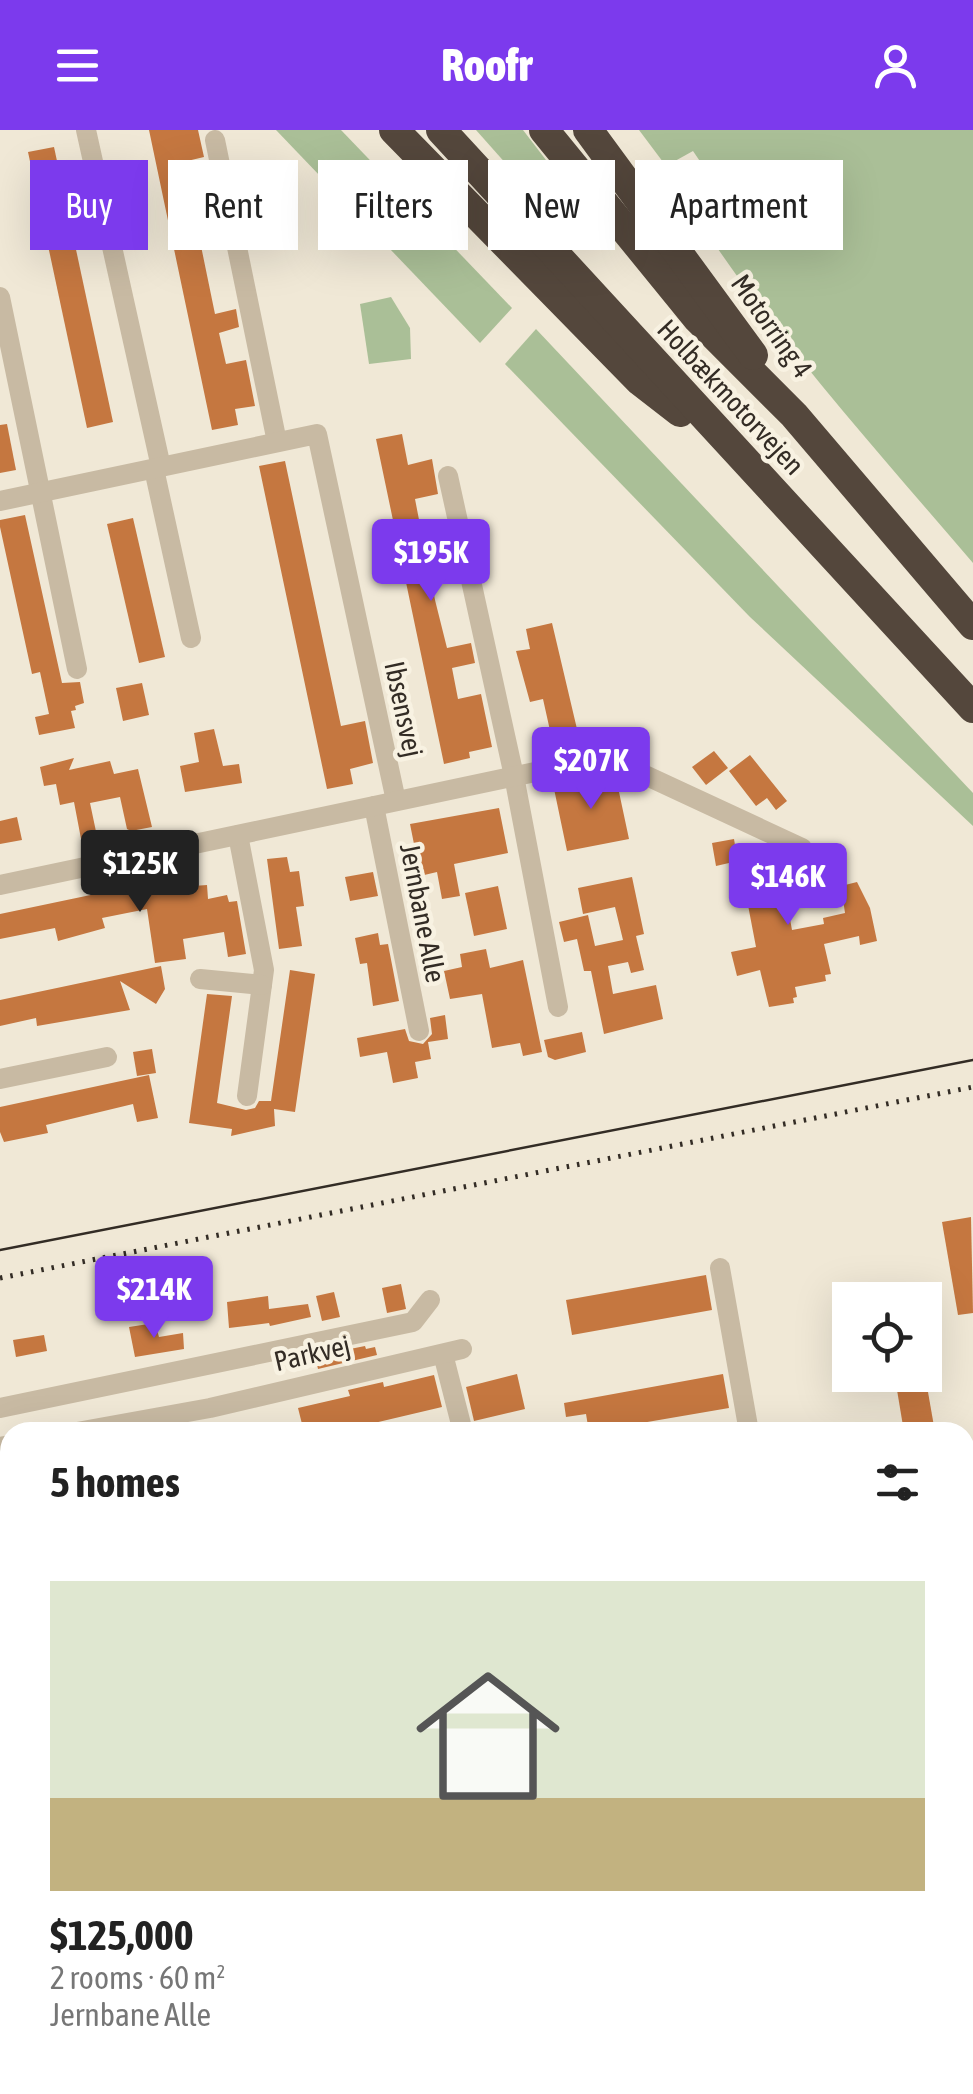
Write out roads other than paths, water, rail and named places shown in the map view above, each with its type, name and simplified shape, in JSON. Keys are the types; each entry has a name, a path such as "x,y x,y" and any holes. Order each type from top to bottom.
{"highway":[{"path":"394,130 640,381 747,464"},
{"name":"Holbækmotorvejen","path":"441,130 973,708"},
{"name":"Holbækmotorvejen","path":"544,130 698,319 794,416 973,625"},
{"name":"Motorring 4","path":"588,130 716,301 794,416"}],"street":[{"path":"86,130 191,638"},
{"path":"215,140 277,442"},
{"path":"1,302 77,669"},
{"name":"Ibsensvej","path":"0,501 318,434 396,801"},
{"path":"448,476 514,776 558,1007"},
{"path":"0,885 610,758 802,848 812,895"},
{"name":"Jernbane Alle","path":"374,806 419,1031"},
{"path":"238,834 264,970 246,1096"},
{"path":"200,979 262,985"},
{"path":"0,1079 106,1057"},
{"path":"720,1268 747,1422"},
{"path":"0,1408 413,1322 430,1300"},
{"name":"Parkvej","path":"132,1422 453,1352 462,1422"}],"tram line":[{"path":"0,1250 973,1060"}],"railway":[{"path":"0,1278 973,1087"}]}
